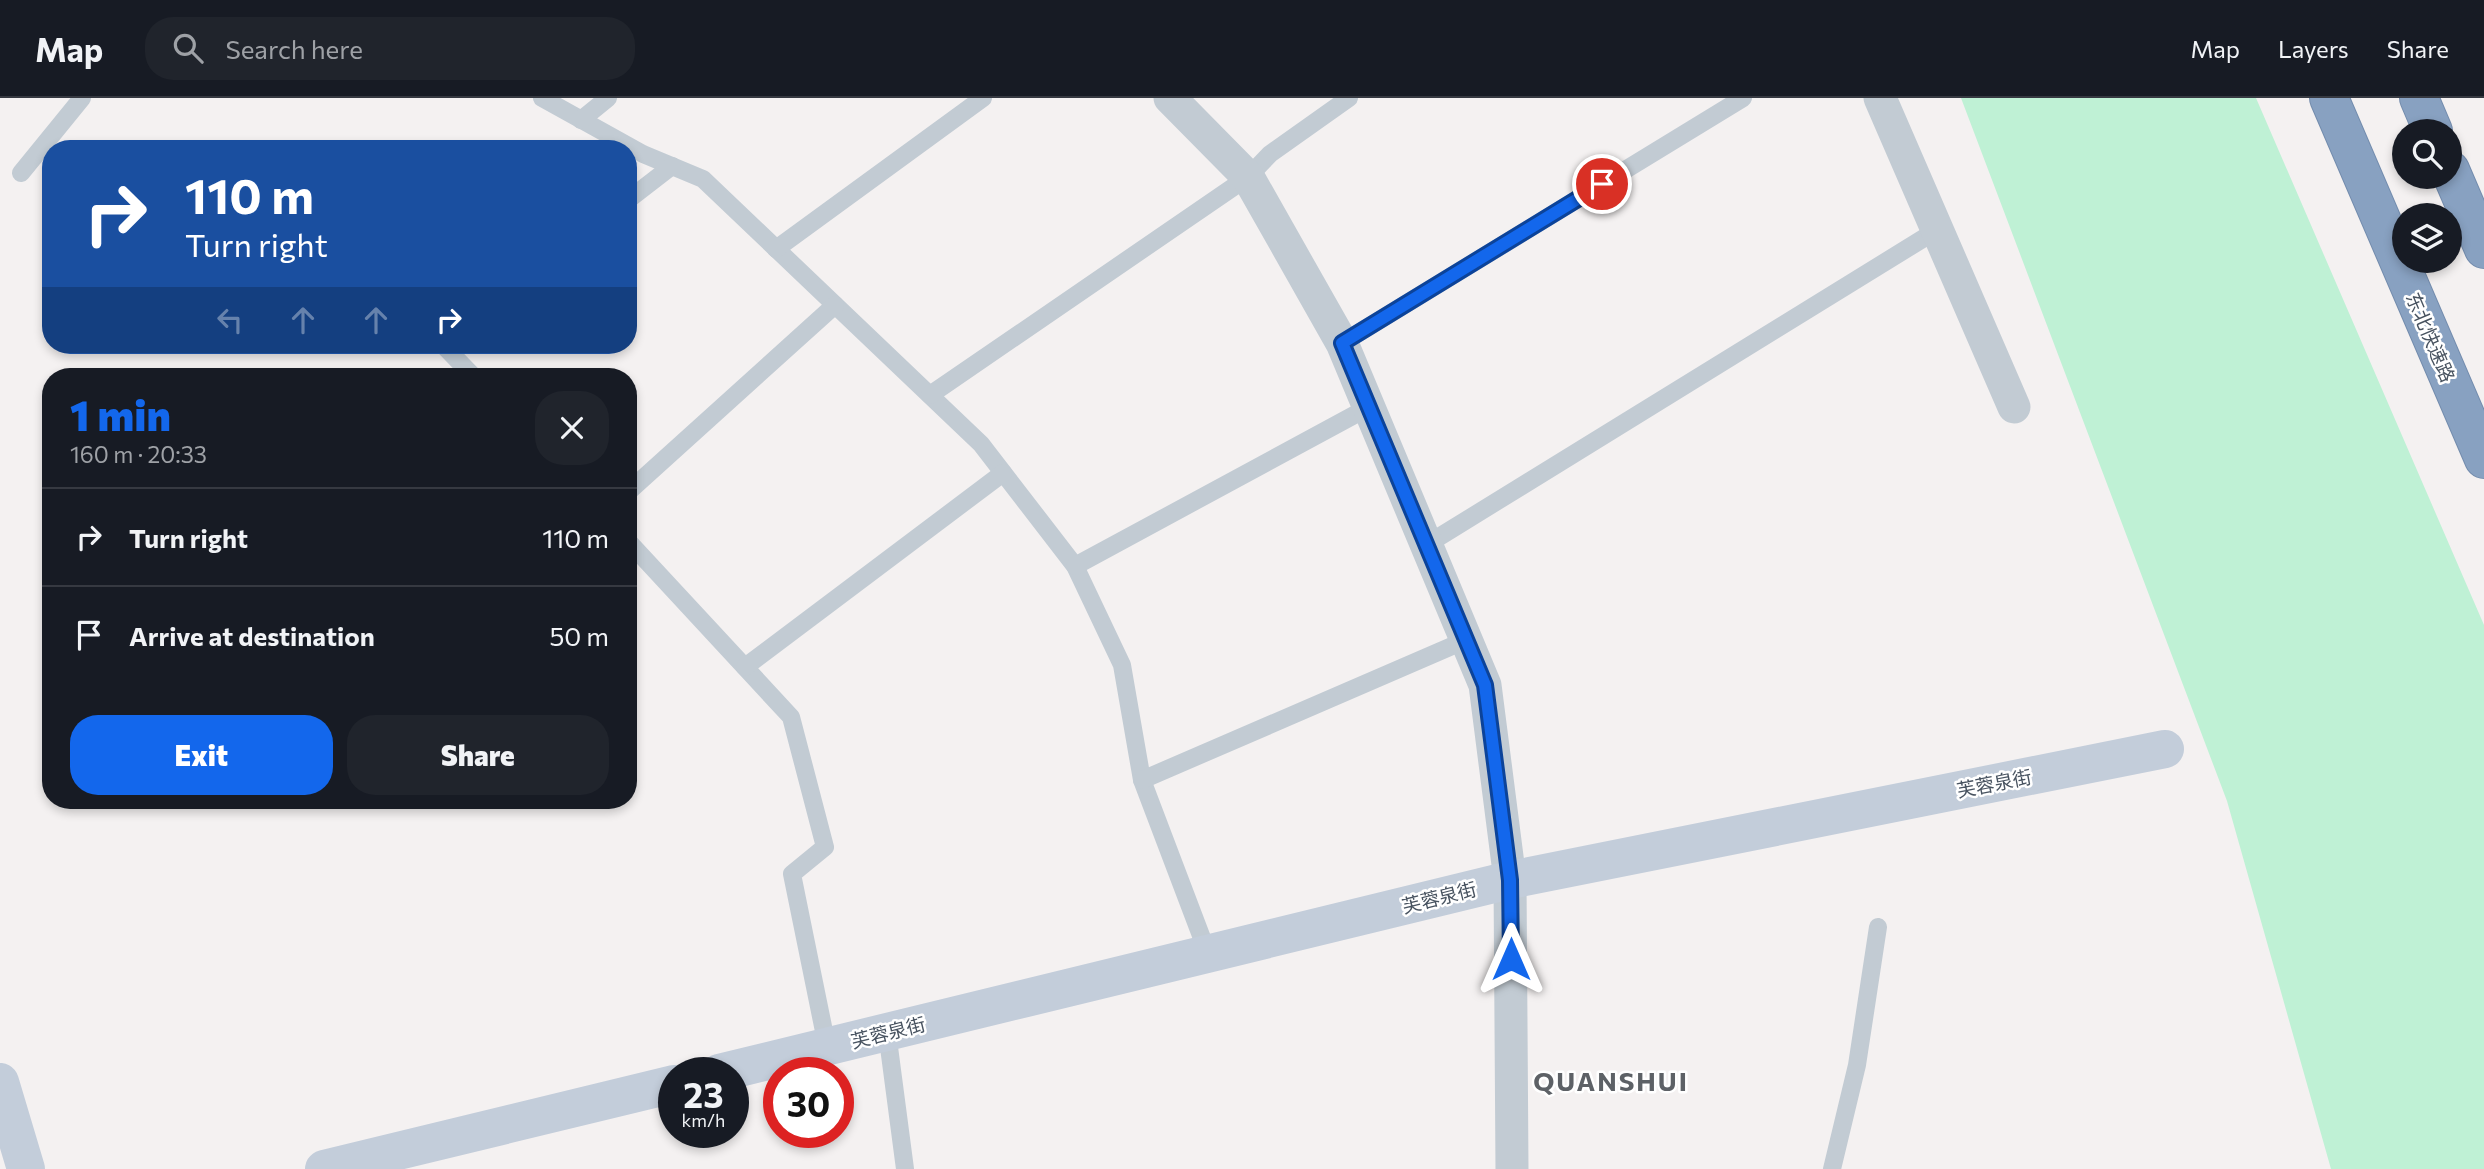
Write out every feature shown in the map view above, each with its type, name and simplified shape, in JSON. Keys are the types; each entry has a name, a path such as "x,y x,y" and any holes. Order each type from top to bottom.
{"highway":[{"name":"东北快速路","path":"2329,98 2484,460"},
{"path":"2419,98 2429,119"},
{"path":"2458,189 2484,249"}],"street":[{"path":"1170,98 1248,177 1342,343 1485,685 1510,880 1512,1169"},
{"path":"1880,98 2014,407"},
{"name":"芙蓉泉街","path":"749,1066 1510,880 2165,749"},
{"path":"0,1082 26,1169"},
{"path":"324,1169 658,1088"}],"lane":[{"path":"48,140 82,98"},
{"path":"542,98 617,140"},
{"path":"581,120 608,98"},
{"path":"776,249 984,98"},
{"path":"930,395 1248,177 1270,154 1349,98"},
{"path":"1342,343 1743,98"},
{"path":"22,173 42,148"},
{"path":"637,151 703,179 981,444 1075,566 1122,665 1142,780 1208,954"},
{"path":"637,193 672,166"},
{"path":"1426,545 1937,230"},
{"path":"637,484 835,305"},
{"path":"452,354 465,368"},
{"path":"1075,566 1369,407"},
{"path":"745,667 1003,473"},
{"path":"637,551 791,717 825,847 792,874 827,1046"},
{"path":"1142,780 1466,640"},
{"path":"1832,1169 1857,1065 1878,927"},
{"path":"887,1032 905,1169"}],"green space":[{"path":"1961,98 2256,98 2484,625 2484,1169 2331,1169 2227,801"}],"district":[{"name":"QUANSHUI","path":"1611,1080"}],"route":[{"path":"1511,959 1510,880 1485,685 1342,343 1602,184"}]}
